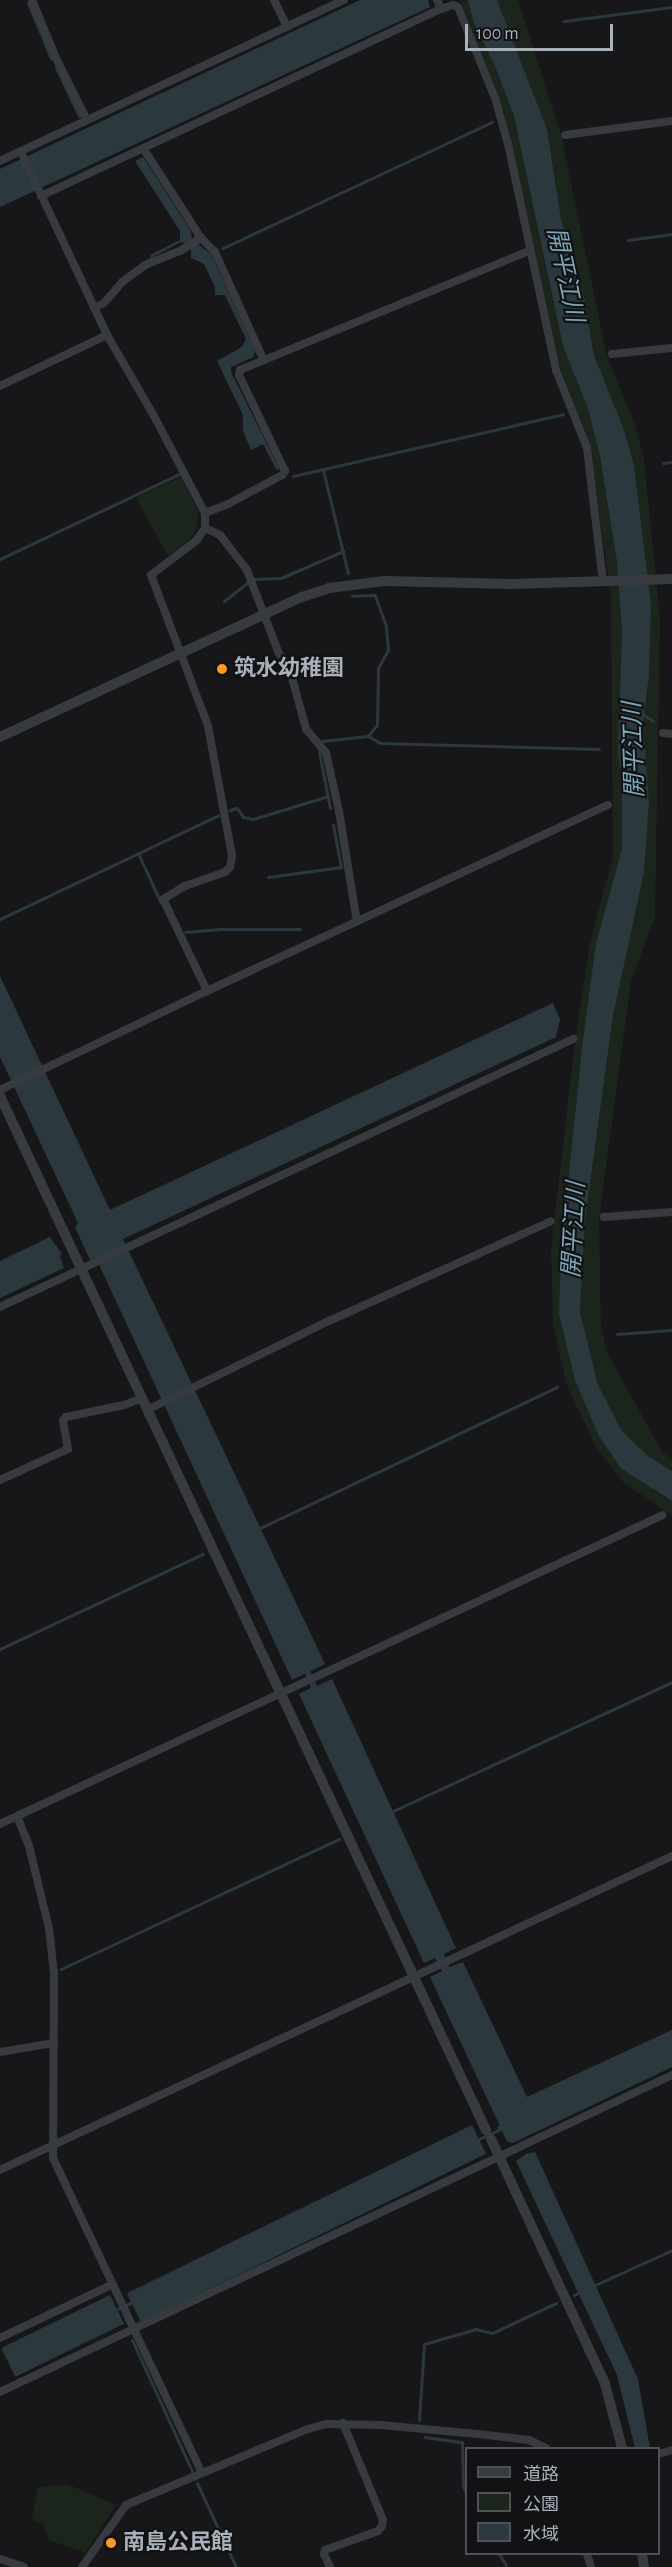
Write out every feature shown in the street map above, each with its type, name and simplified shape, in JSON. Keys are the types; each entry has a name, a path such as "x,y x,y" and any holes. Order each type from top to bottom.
{"street":[{"path":"32,0 56,58 87,120"},
{"path":"274,0 287,27"},
{"path":"0,161 344,0"},
{"path":"41,196 439,4 459,7 495,98 508,144 556,370 587,448 605,582"},
{"path":"565,135 672,121"},
{"path":"143,148 199,239 215,252 263,359"},
{"path":"21,152 107,335 205,513 205,528 197,540 151,575 211,734 232,856 230,867 225,872 185,886 163,899 207,991"},
{"path":"94,308 104,303 122,282 145,265 199,239"},
{"path":"205,513 228,504 285,472 238,373 263,359 529,251"},
{"path":"0,386 107,335"},
{"path":"612,354 672,348"},
{"path":"205,528 220,535 247,570 278,651 291,674 306,729 327,757 357,921"},
{"path":"0,737 302,597 359,583 605,582 672,579"},
{"path":"0,1090 608,805"},
{"path":"0,1307 573,1039"},
{"path":"0,1096 605,2384 622,2447"},
{"path":"604,1217 672,1212"},
{"path":"147,1410 329,1321 551,1221"},
{"path":"0,1480 68,1449 63,1420 66,1417 124,1405 142,1398"},
{"path":"0,1824 324,1675 663,1515"},
{"path":"17,1816 29,1846 48,1928 54,1974 53,2158 202,2473"},
{"path":"0,2170 413,1975 672,1856"},
{"path":"0,2052 54,2043"},
{"path":"0,2392 672,2075"},
{"path":"0,2338 113,2284"},
{"path":"330,2567 324,2554 325,2550 378,2531 382,2526 382,2520 343,2423"},
{"path":"82,2567 126,2505 305,2430 343,2423 529,2440 544,2447"},
{"path":"0,2559 24,2567"}],"green space":[{"path":"443,0 469,1 473,20 496,69 514,116 563,346 588,409 600,456 617,562 622,632 618,750 622,786 622,850 596,943 575,1380 657,1493 672,1501 672,1515 624,1483 597,1449 567,1386 553,1325 551,1250 575,1041 590,943 613,856 611,597 590,447 558,361 505,116 461,1"},
{"path":"497,0 518,0 561,135 607,357 635,424 644,460 660,618 655,917 631,981 599,1218 601,1327 607,1352 662,1452 672,1459 672,1471 648,1456 622,1431 598,1385 580,1312 585,1220 613,1016 644,872 649,802 643,723 649,675 651,606 634,465 624,430 594,355 584,297 561,219 547,129"},
{"path":"181,477 198,511 197,529 190,539 168,556 136,498"},
{"path":"67,2484 116,2505 85,2553 49,2540 44,2525 32,2519 38,2487"}],"water":[{"path":"360,0 428,0 430,7 0,207 0,169"},
{"name":"開平江川","path":"468,0 497,0 547,129 561,219 584,297 594,355 624,430 634,465 651,606 649,675 643,723 649,802 644,872 613,1016 585,1220 580,1312 598,1385 622,1431 648,1456 672,1471 672,1501 621,1468 599,1436 575,1380 559,1314 561,1253 582,1048 596,943 622,849 622,786 618,750 622,632 617,562 600,456 588,409 563,346 514,116 496,69 473,20"},
{"path":"143,157 191,231 192,240 211,254 255,351 253,357 231,367 231,372 279,468 277,471 263,444 251,450 243,431 243,415 217,361 242,347 246,339 225,295 215,295 215,287 204,264 191,258 191,250 187,244 181,242 151,258 150,255 180,240 180,231 135,161"},
{"path":"0,976 110,1210 553,1003 560,1019 556,1037 123,1239 325,1664 310,1671 317,1686 332,1679 456,1948 444,1954 450,1967 463,1962 527,2097 672,2030 672,2067 513,2143 507,2141 502,2131 499,2132 497,2127 500,2126 430,1977 442,1971 435,1958 424,1963 299,1694 311,1688 305,1674 292,1680 96,1258 90,1260 75,1227 78,1223 0,1057"},
{"path":"50,1237 62,1254 60,1256 64,1268 0,1298 0,1261"},
{"path":"472,2125 486,2154 141,2322 127,2293"},
{"path":"535,2152 638,2379 650,2447 635,2447 617,2375 516,2161 526,2154"},
{"path":"110,2295 124,2324 15,2377 1,2348"}],"waterway":[{"path":"28,3 51,58"},
{"path":"564,21 672,7"},
{"path":"56,67 79,116"},
{"path":"223,248 492,122"},
{"path":"628,240 672,234"},
{"path":"293,476 563,414"},
{"path":"663,463 672,462"},
{"path":"323,470 348,573"},
{"path":"0,559 179,474"},
{"path":"253,579 281,578 343,551"},
{"path":"224,601 248,582"},
{"path":"322,741 368,736 377,725 378,668 388,650 386,626 375,595 352,596"},
{"name":"開平江川","path":"642,714 653,721"},
{"path":"368,736 380,743 599,749"},
{"path":"319,752 330,808"},
{"path":"230,810 237,808 243,817 253,819 328,796"},
{"path":"0,919 219,815"},
{"path":"268,877 341,867 333,825"},
{"path":"138,853 160,901"},
{"path":"185,932 220,929 300,929"},
{"path":"617,1334 672,1330"},
{"path":"260,1528 557,1387"},
{"path":"0,1649 203,1554"},
{"path":"393,1811 672,1682"},
{"path":"61,1969 339,1839"},
{"path":"479,2139 500,2129"},
{"path":"595,2285 672,2250"},
{"path":"574,2295 578,2293"},
{"path":"115,2310 134,2301"},
{"path":"419,2420 424,2344 476,2329 492,2333 556,2303"},
{"path":"132,2340 192,2471"},
{"path":"425,2437 462,2442 465,2491"},
{"path":"197,2483 236,2567"},
{"path":"500,2555 506,2565"}],"place":[{"name":"筑水幼稚園","path":"222,669"},
{"name":"南島公民館","path":"111,2543"}]}
